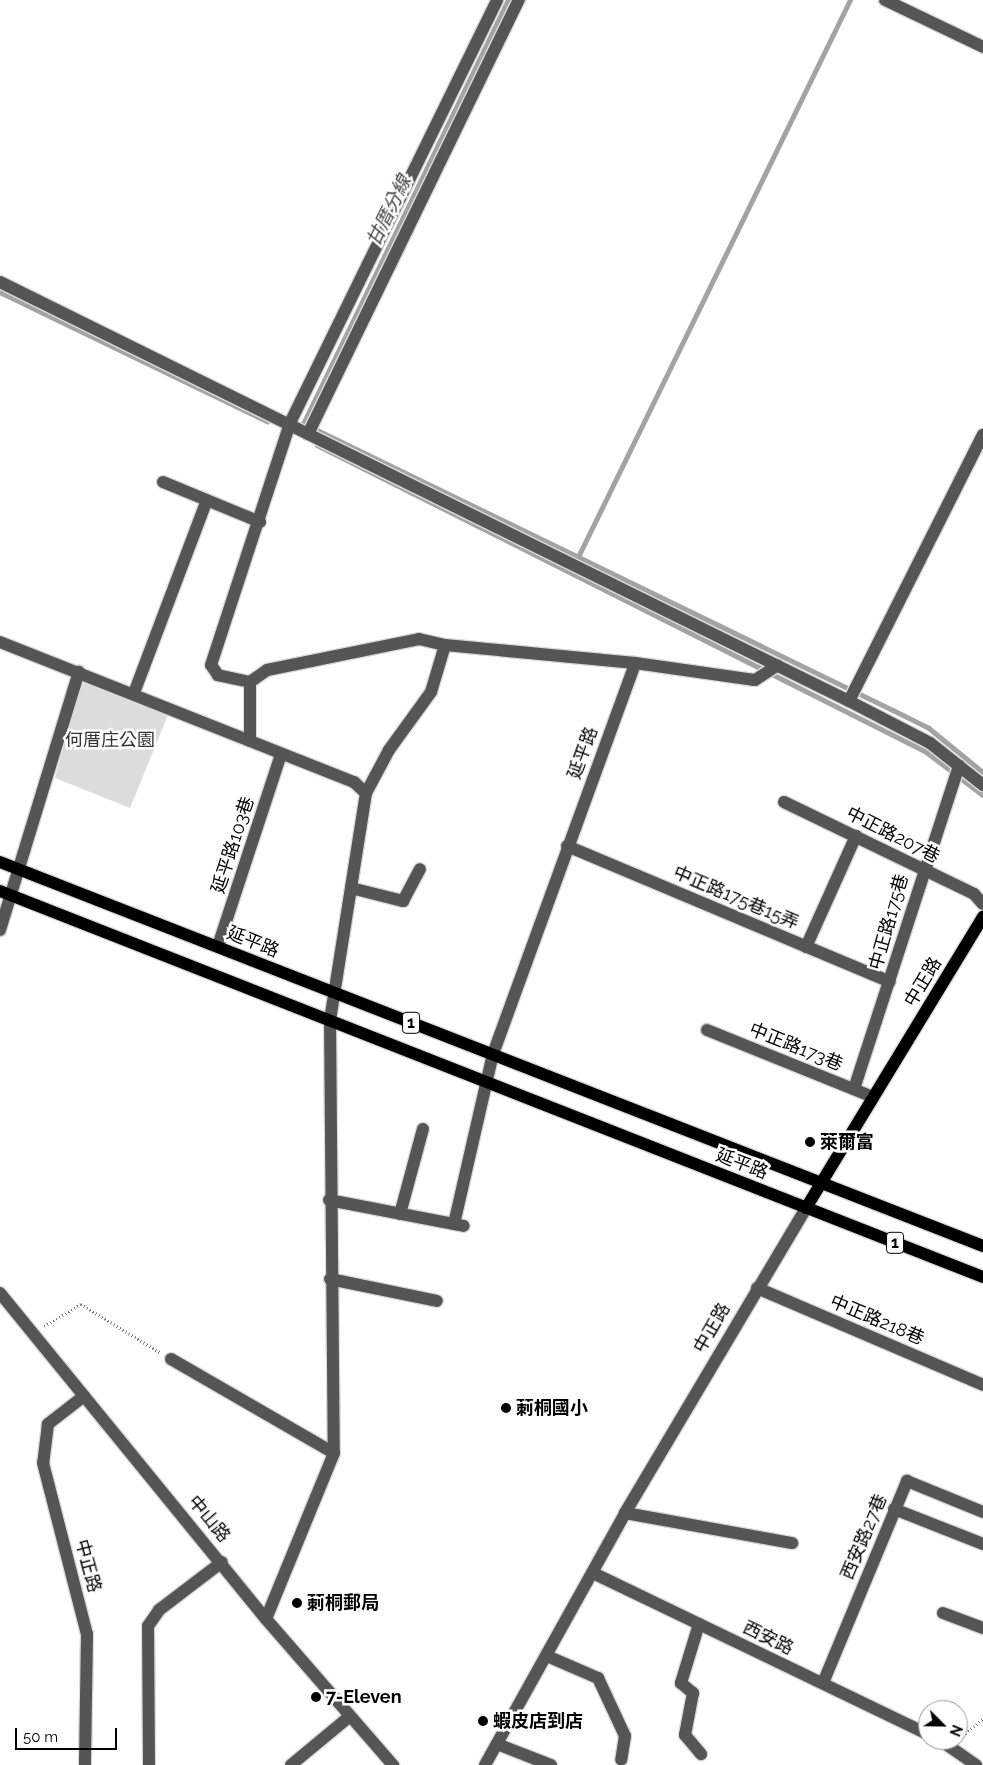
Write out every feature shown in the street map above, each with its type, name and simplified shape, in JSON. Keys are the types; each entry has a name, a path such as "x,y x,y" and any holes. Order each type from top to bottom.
{"main road":[{"name":"延平路","path":"0,862 983,1246"},
{"name":"延平路","path":"0,891 330,1020 487,1084 983,1277"},
{"name":"中正路","path":"806,1208 983,917"}],"street":[{"path":"497,0 290,423 260,522 211,665 218,675 250,682 288,663 359,648 419,639 445,645 635,663 755,680 778,665"},
{"path":"308,434 519,0"},
{"path":"885,0 983,47"},
{"path":"0,282 290,423 308,434 849,701 930,743 983,785"},
{"path":"849,701 983,435"},
{"path":"163,482 260,522"},
{"path":"134,693 207,500"},
{"path":"0,642 134,693 354,782 366,793"},
{"path":"266,1619 334,1453 329,1200 330,1020 366,793 389,750 431,692 445,645"},
{"name":"延平路","path":"400,1214 459,1225 493,1054 635,663"},
{"path":"0,930 21,870 79,672"},
{"path":"250,682 250,741"},
{"name":"延平路103巷","path":"218,946 281,754"},
{"name":"中正路175巷","path":"854,1089 890,982 922,871 958,766"},
{"name":"中正路207巷","path":"784,802 856,836 922,871 974,894 983,904"},
{"path":"806,947 856,836"},
{"name":"中正路175巷15弄","path":"568,846 890,982"},
{"path":"351,888 403,901 420,869"},
{"name":"中正路173巷","path":"707,1030 873,1097"},
{"path":"329,1200 400,1214 423,1129"},
{"name":"中正路","path":"485,1765 593,1574 624,1513 806,1208"},
{"path":"330,1279 437,1302"},
{"name":"中正路218巷","path":"757,1288 983,1385"},
{"name":"中山路","path":"0,1292 222,1562 266,1619 349,1717 393,1765"},
{"path":"171,1359 334,1453"},
{"name":"中正路","path":"84,1396 48,1424 43,1463 87,1634 85,1765"},
{"name":"西安路27巷","path":"823,1683 907,1481 983,1512"},
{"path":"894,1509 983,1544"},
{"path":"624,1513 792,1543"},
{"path":"149,1765 148,1626 159,1610 222,1562"},
{"name":"西安路","path":"593,1574 918,1729"},
{"path":"943,1613 983,1628"},
{"path":"698,1624 681,1683 692,1693 685,1735 701,1754"},
{"path":"547,1656 598,1678 625,1736 621,1760"},
{"path":"291,1765 349,1717"},
{"path":"497,1744 551,1765"},
{"path":"956,1750 976,1765"}],"path":[{"path":"35,1333 68,1308 81,1304 171,1359"},
{"path":"968,1729 983,1719"}],"green space":[{"name":"何厝庄公園","path":"81,682 168,715 130,808 55,778"}],"waterway":[{"name":"甘厝分線","path":"303,424 508,0"},
{"path":"577,559 850,0"},
{"path":"0,292 267,421"},
{"path":"303,423 929,728 983,772"},
{"path":"317,445 925,751 983,795"}],"place":[{"name":"萊爾富","path":"810,1142"},
{"name":"莿桐國小","path":"506,1408"},
{"name":"莿桐郵局","path":"297,1603"},
{"name":"7-Eleven","path":"316,1697"},
{"name":"蝦皮店到店","path":"483,1721"}]}
